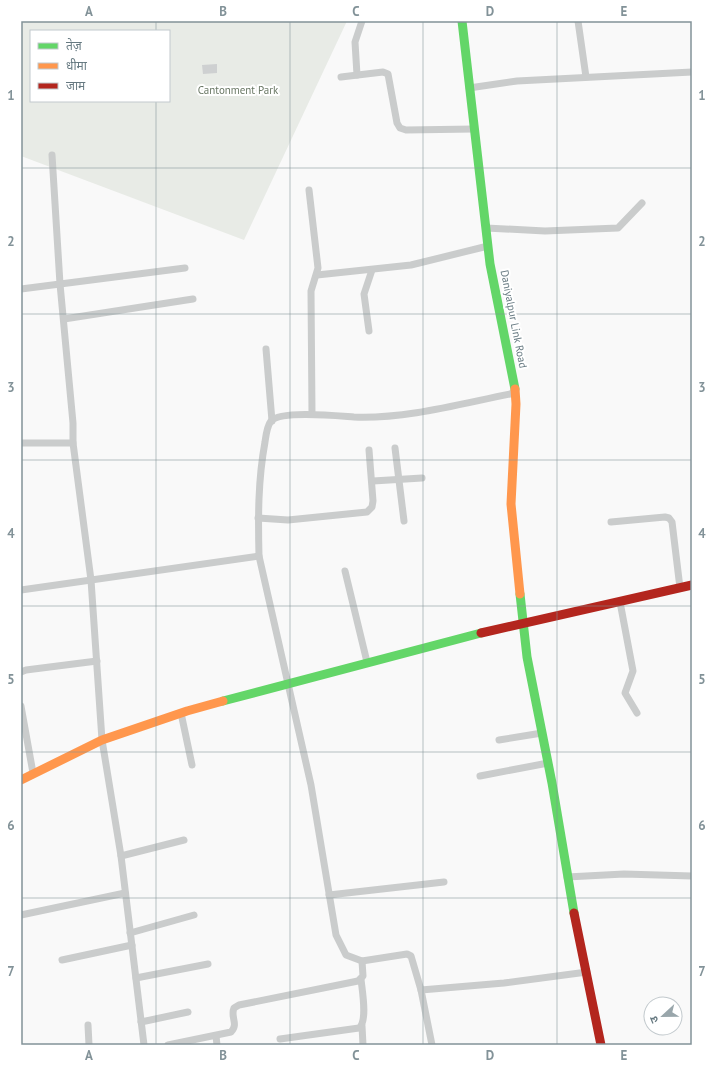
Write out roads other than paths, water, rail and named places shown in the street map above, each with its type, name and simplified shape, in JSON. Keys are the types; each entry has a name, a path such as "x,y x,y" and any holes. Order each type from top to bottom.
{"street":[{"path":"357,75 355,42 362,21"},
{"name":"Daniyalpur Link Road","path":"462,21 488,246 497,306 515,392 511,504 527,657 601,1045"},
{"path":"578,21 586,77"},
{"path":"341,77 383,72 388,74 397,123 400,128 406,130 474,129"},
{"path":"470,88 518,81 692,72"},
{"path":"52,155 60,284 73,423 73,443 91,580 102,740 121,856 144,1045"},
{"path":"309,190 318,268 318,274 311,291 312,414"},
{"path":"486,228 545,231 618,228 642,203"},
{"path":"318,274 372,270 411,265 488,246"},
{"path":"21,289 185,268"},
{"path":"369,331 364,294 372,270"},
{"path":"64,319 193,299"},
{"path":"266,349 272,420"},
{"path":"432,1045 421,990 414,961 411,956 407,954 362,961 346,955 339,945 336,935 311,785 259,556 258,518 261,464 268,426 272,420 278,418 312,414 354,417 393,416 515,392"},
{"path":"21,443 73,443"},
{"path":"395,448 404,521"},
{"path":"258,518 288,520 367,512 372,507 373,501 373,480 369,450"},
{"path":"373,480 422,478"},
{"path":"611,522 665,517 669,518 672,522 680,588"},
{"path":"21,590 259,556"},
{"path":"345,571 367,662"},
{"path":"21,780 102,740 181,713 439,643 692,585"},
{"path":"620,602 633,671 625,693 637,713"},
{"path":"21,672 26,670 97,661"},
{"path":"21,706 33,773"},
{"path":"181,713 192,765"},
{"path":"499,740 542,733"},
{"path":"480,776 548,763"},
{"path":"121,856 184,840"},
{"path":"568,876 624,874 692,876"},
{"path":"329,895 444,882"},
{"path":"21,915 125,893"},
{"path":"130,933 194,915"},
{"path":"62,960 132,945"},
{"path":"362,961 363,976 361,979 364,997 362,1026 363,1045"},
{"path":"136,978 208,964"},
{"path":"421,990 504,983 587,972"},
{"path":"168,1045 226,1034 234,1029 236,1024 232,1012 234,1008 239,1006 352,983 361,979"},
{"path":"141,1022 188,1012"},
{"path":"88,1025 89,1045"},
{"path":"280,1039 353,1030 362,1026"},
{"path":"216,1036 217,1045"}],"park label":[{"name":"Cantonment Park","path":"238,90"}]}
